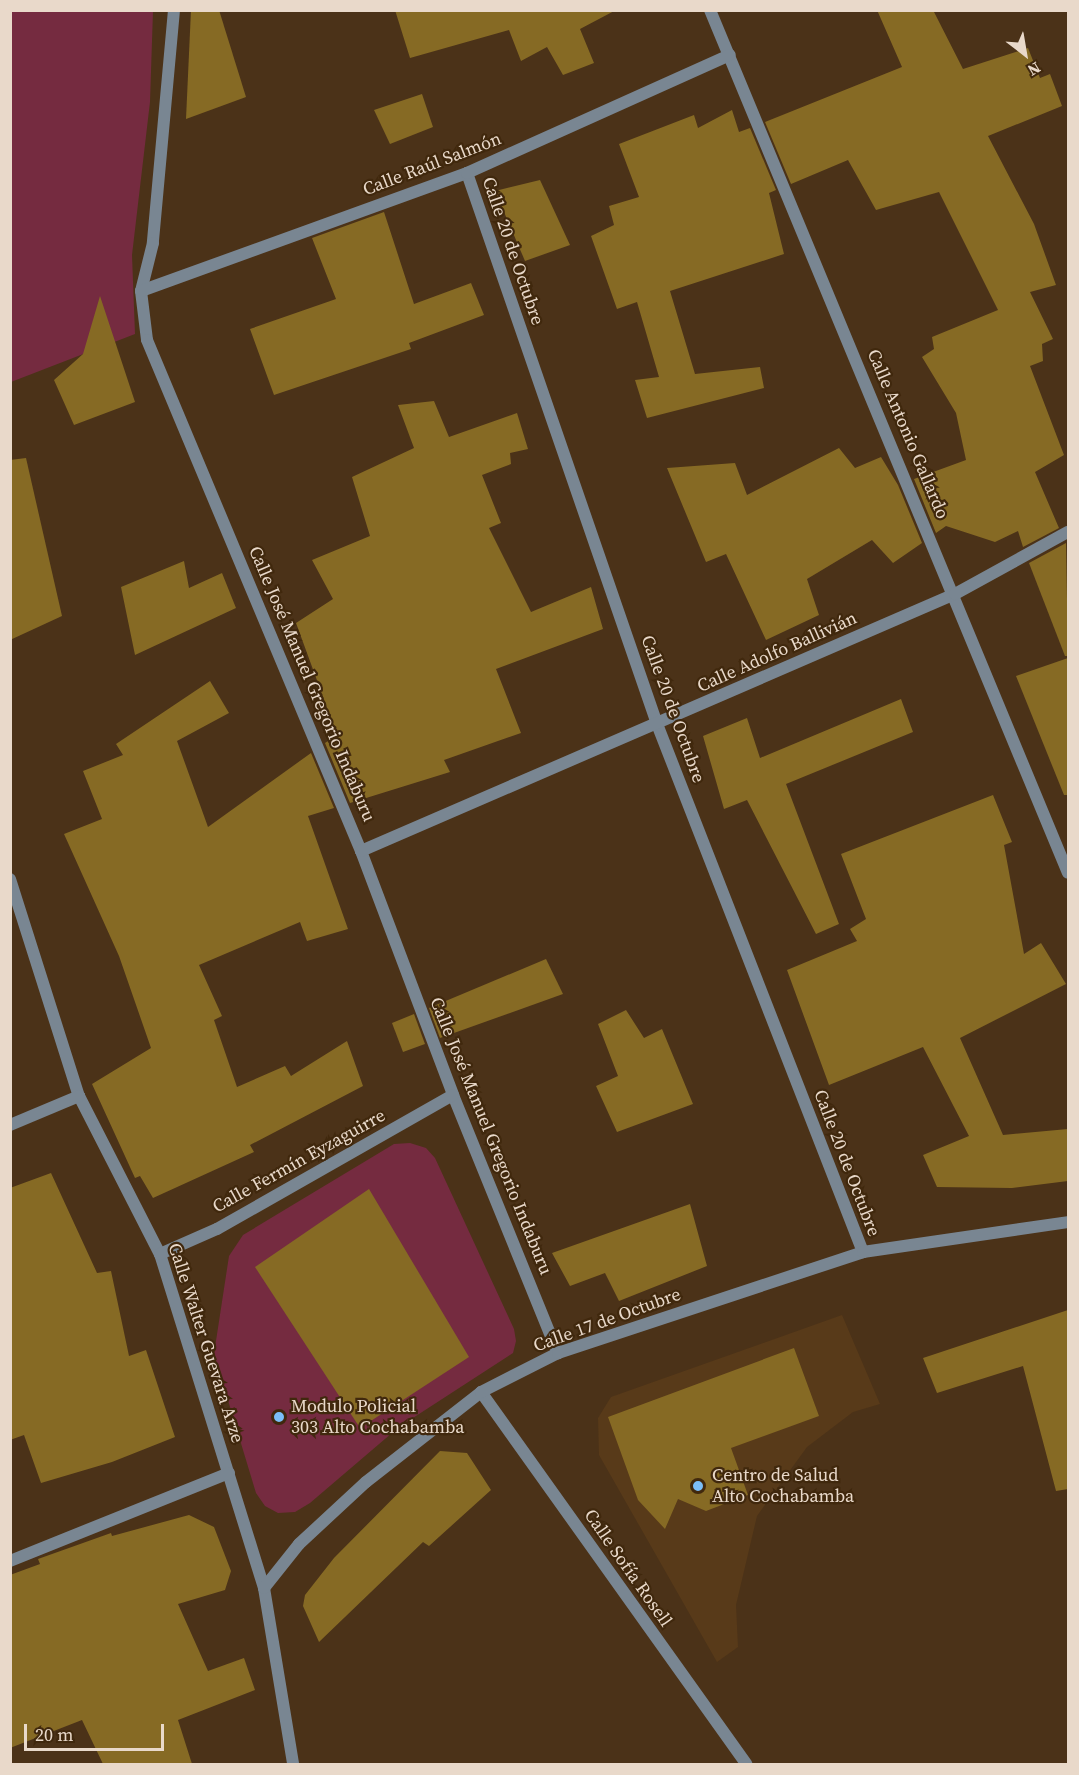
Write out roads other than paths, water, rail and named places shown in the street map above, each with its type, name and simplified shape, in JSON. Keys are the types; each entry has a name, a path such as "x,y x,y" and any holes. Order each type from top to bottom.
{"street":[{"name":"Calle José Manuel Gregorio Indaburu","path":"174,10 153,243 141,291 147,340 361,851 453,1095 558,1353"},
{"name":"Calle Antonio Gallardo","path":"710,10 955,594 1068,873"},
{"name":"Calle Raúl Salmón","path":"141,291 466,173 730,55"},
{"name":"Calle 20 de Octubre","path":"466,173 657,724 863,1252"},
{"name":"Calle Adolfo Ballivián","path":"361,851 955,594 1068,532"},
{"name":"Calle Walter Guevara Arze","path":"10,879 79,1096 160,1254 264,1588"},
{"name":"Calle Fermín Eyzaguirre","path":"160,1254 217,1229 453,1095"},
{"path":"10,1125 79,1096"},
{"name":"Calle 17 de Octubre","path":"264,1588 300,1544 366,1482 481,1392 558,1353 863,1252 1068,1222"},
{"name":"Calle Sofía Rosell","path":"481,1392 746,1764"},
{"path":"10,1561 230,1473"},
{"path":"264,1588 293,1764"}],"place":[{"name":"Modulo Policial 303 Alto Cochabamba","path":"279,1417"},
{"name":"Centro de Salud Alto Cochabamba","path":"698,1486"}]}
